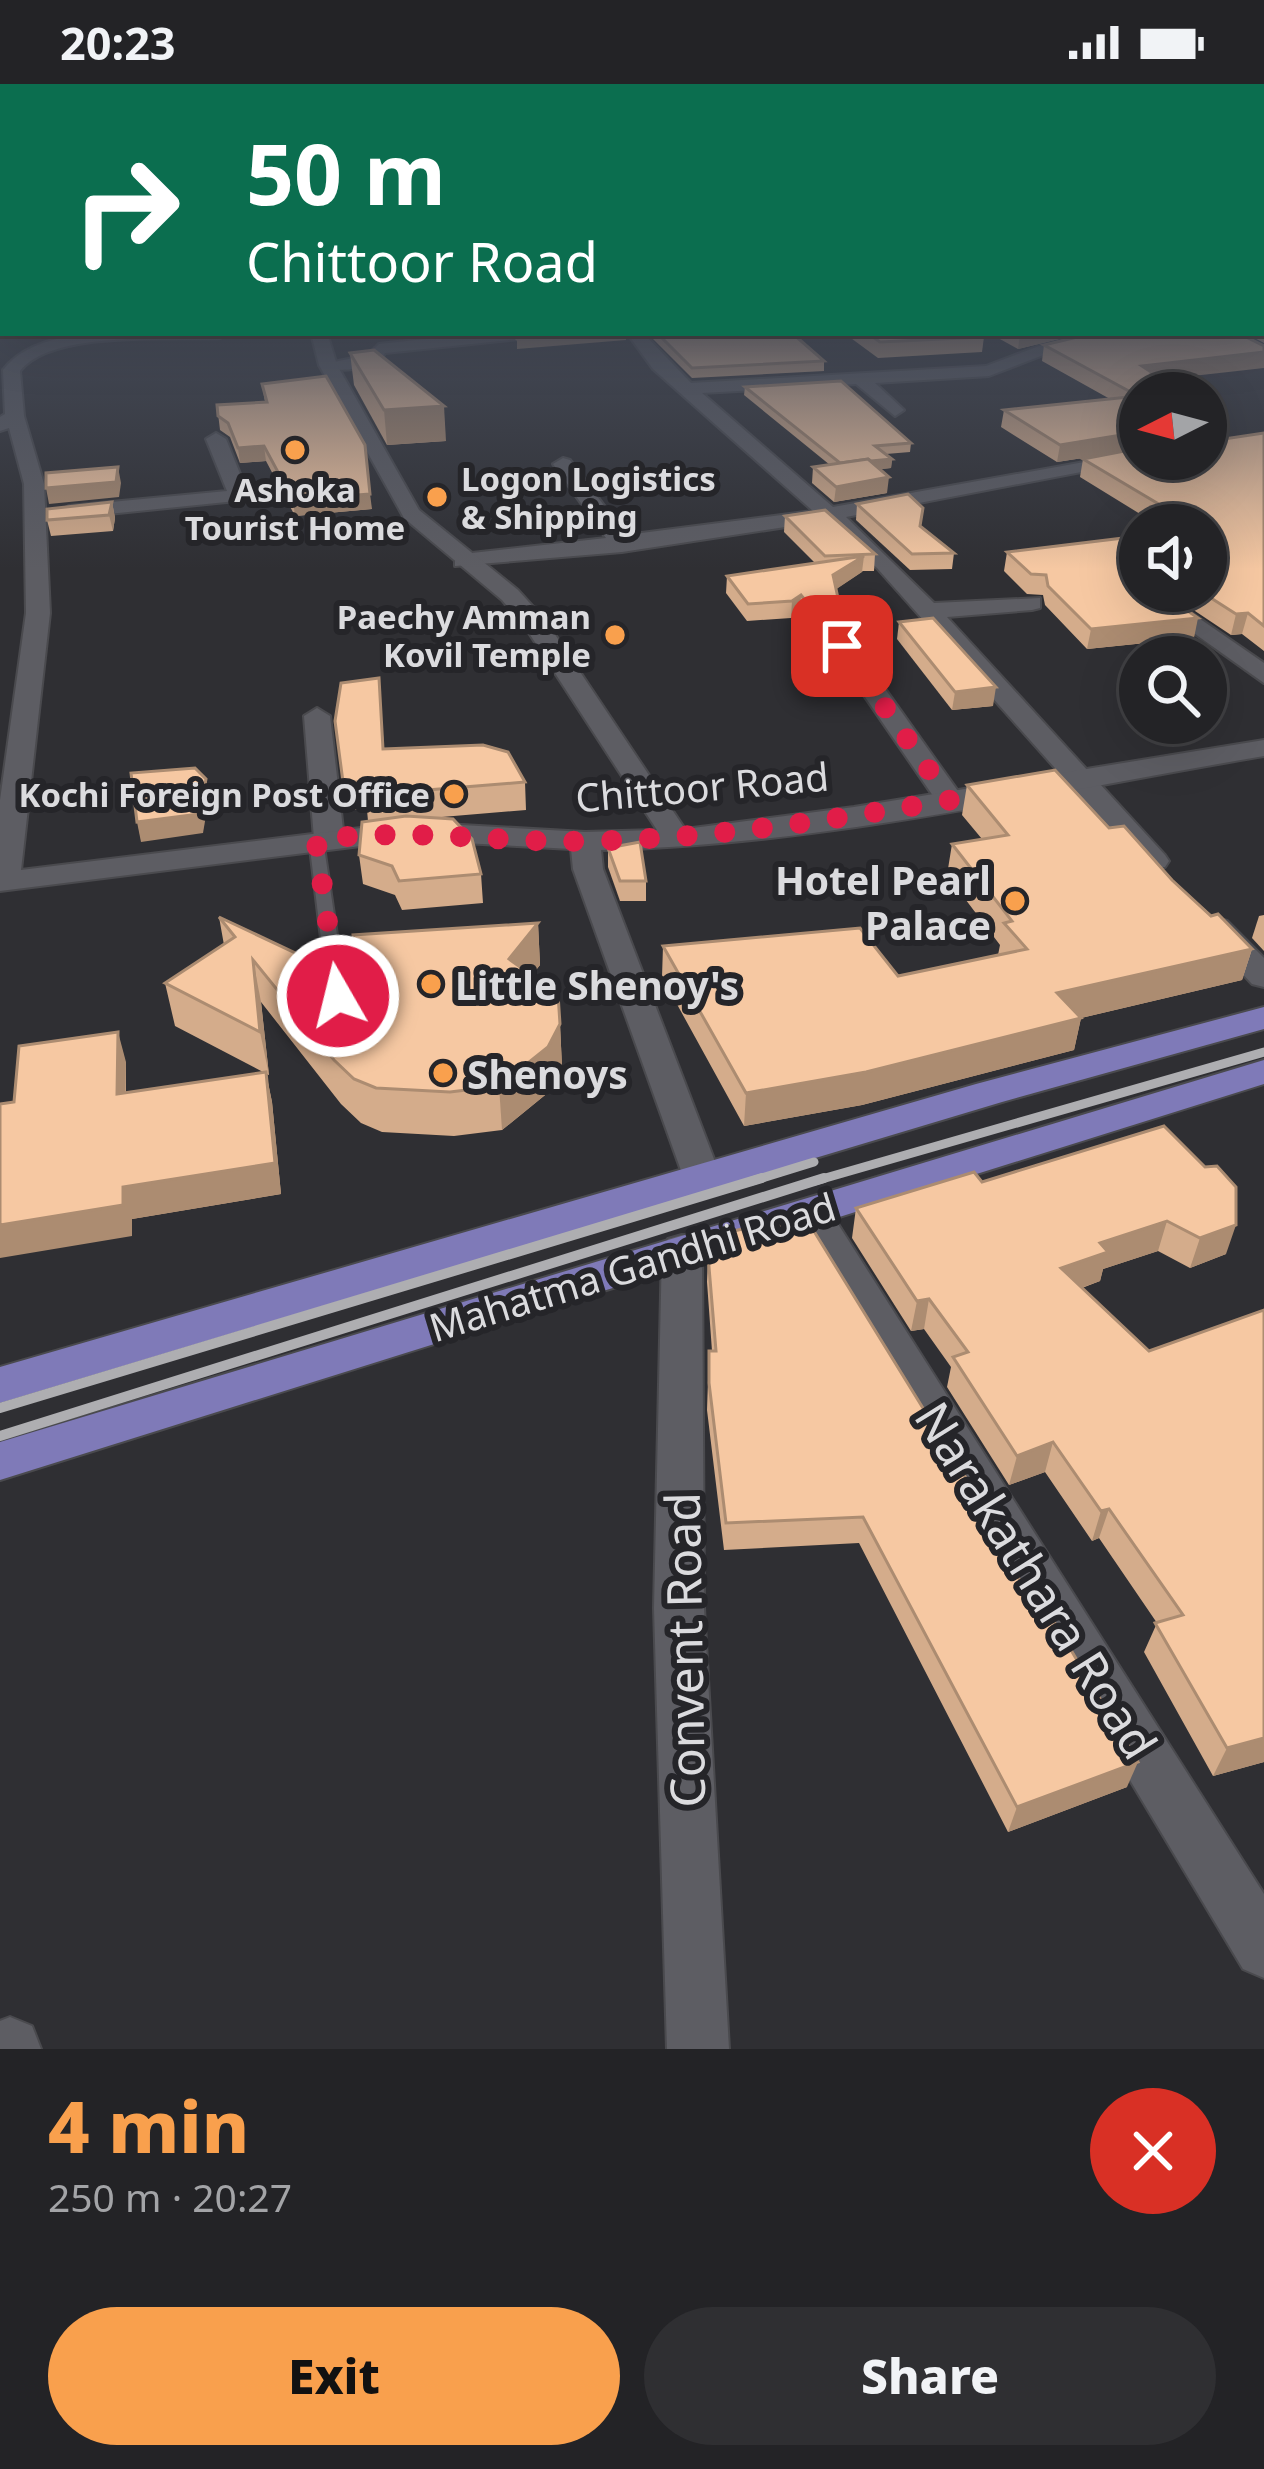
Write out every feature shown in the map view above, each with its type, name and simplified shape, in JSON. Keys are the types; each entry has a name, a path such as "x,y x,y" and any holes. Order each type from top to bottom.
{"main road":[{"name":"Mahatma Gandhi Road","path":"0,1385 1264,1018"},
{"name":"Mahatma Gandhi Road","path":"0,1461 1264,1072"}],"street":[{"path":"2,882 38,614 34,484 8,420 9,386"},
{"path":"340,386 411,514 510,596 537,626 677,839"},
{"path":"683,386 829,511 929,611 1166,875"},
{"path":"686,389 734,386"},
{"path":"868,386 895,410"},
{"path":"35,515 239,496 216,440"},
{"path":"463,561 768,525 1119,462"},
{"path":"563,464 622,545"},
{"path":"929,611 1032,603"},
{"path":"1179,612 1264,675"},
{"path":"842,646 950,800"},
{"path":"317,716 323,839"},
{"name":"Chittoor Road","path":"2,882 409,831 585,842 677,839 1262,750"},
{"path":"585,842 588,868 702,1180"},
{"path":"1197,909 1264,977"},
{"name":"Narakathara Road","path":"810,1212 1264,1948"},
{"name":"Convent Road","path":"682,1250 679,1608 698,2049"}],"lane":[{"path":"323,839 338,996"}],"building":[{"path":"262,386 331,386 365,445 370,494 293,500 264,446 238,448 228,423 218,416 217,405 267,402"},
{"path":"370,386 419,386 444,406 384,410"},
{"path":"846,386 911,443 875,446 892,459 840,463 745,387"},
{"path":"1119,398 1119,435 1060,445 1004,410"},
{"path":"1264,433 1264,626 1248,613 1236,614 1227,608 1227,504 1159,504 1083,459 1119,452 1119,480 1227,480 1227,439"},
{"path":"868,459 889,477 836,487 813,467"},
{"path":"118,467 116,482 46,488 46,473"},
{"path":"908,494 923,508 920,526 954,553 912,554 857,504"},
{"path":"112,502 109,515 47,520 47,509"},
{"path":"825,510 875,554 825,556 785,516"},
{"path":"1119,539 1119,612 1189,612 1198,618 1091,629 1048,586 1046,575 1031,574 1007,552"},
{"path":"864,556 833,575 838,598 805,600 801,595 792,601 748,604 727,576"},
{"path":"933,618 996,687 955,692 899,622"},
{"path":"379,678 383,749 483,745 508,752 525,782 365,795 366,782 343,782 335,721 341,683"},
{"path":"195,768 206,779 199,814 137,822 131,773"},
{"path":"1055,770 1109,828 1124,826 1172,880 1211,916 1218,914 1252,949 1057,993 1081,1018 866,1072 746,1093 663,946 860,928 898,976 1027,949 1004,923 1012,921 952,844 1008,835 967,785"},
{"path":"406,816 453,819 472,839 481,874 399,881 392,866 359,855 362,822"},
{"path":"640,842 646,881 620,881 608,848"},
{"path":"219,917 357,982 353,935 538,923 509,959 558,994 560,1024 548,1047 499,1086 450,1092 376,1088 354,1079 334,1060 253,960 260,1032 165,983 235,937"},
{"path":"118,1032 117,1094 266,1072 275,1163 123,1187 123,1205 0,1225 0,1104 14,1102 19,1046"},
{"path":"1164,1126 1205,1167 1217,1166 1236,1187 1236,1225 1200,1238 1167,1221 1100,1243 1108,1252 1061,1268 1149,1351 1264,1310 1264,1738 1227,1748 1155,1623 1183,1615 1109,1509 1101,1511 1053,1442 1017,1456 953,1357 968,1352 929,1299 917,1301 856,1208 974,1172 982,1182"},
{"path":"804,1215 987,1512 980,1514 1039,1612 1047,1610 1138,1762 1017,1807 863,1517 726,1523 709,1383 709,1351 716,1351 708,1255 730,1256 725,1233"}],"railway":[{"path":"815,1181 1264,1052"},
{"path":"752,1181 814,1162"},
{"path":"0,1408 762,1178"},
{"path":"0,1436 824,1178"}],"place":[{"name":"Ashoka Tourist Home","path":"295,450"},
{"name":"Logon Logistics & Shipping","path":"437,497"},
{"name":"Paechy Amman Kovil Temple","path":"615,635"},
{"name":"Kochi Foreign Post Office","path":"454,794"},
{"name":"Hotel Pearl Palace","path":"1015,901"},
{"name":"Little Shenoy's","path":"431,984"},
{"name":"Shenoys","path":"443,1073"}],"route":[{"path":"338,996 316,840 409,831 585,842 677,839 950,800 842,646"}]}
